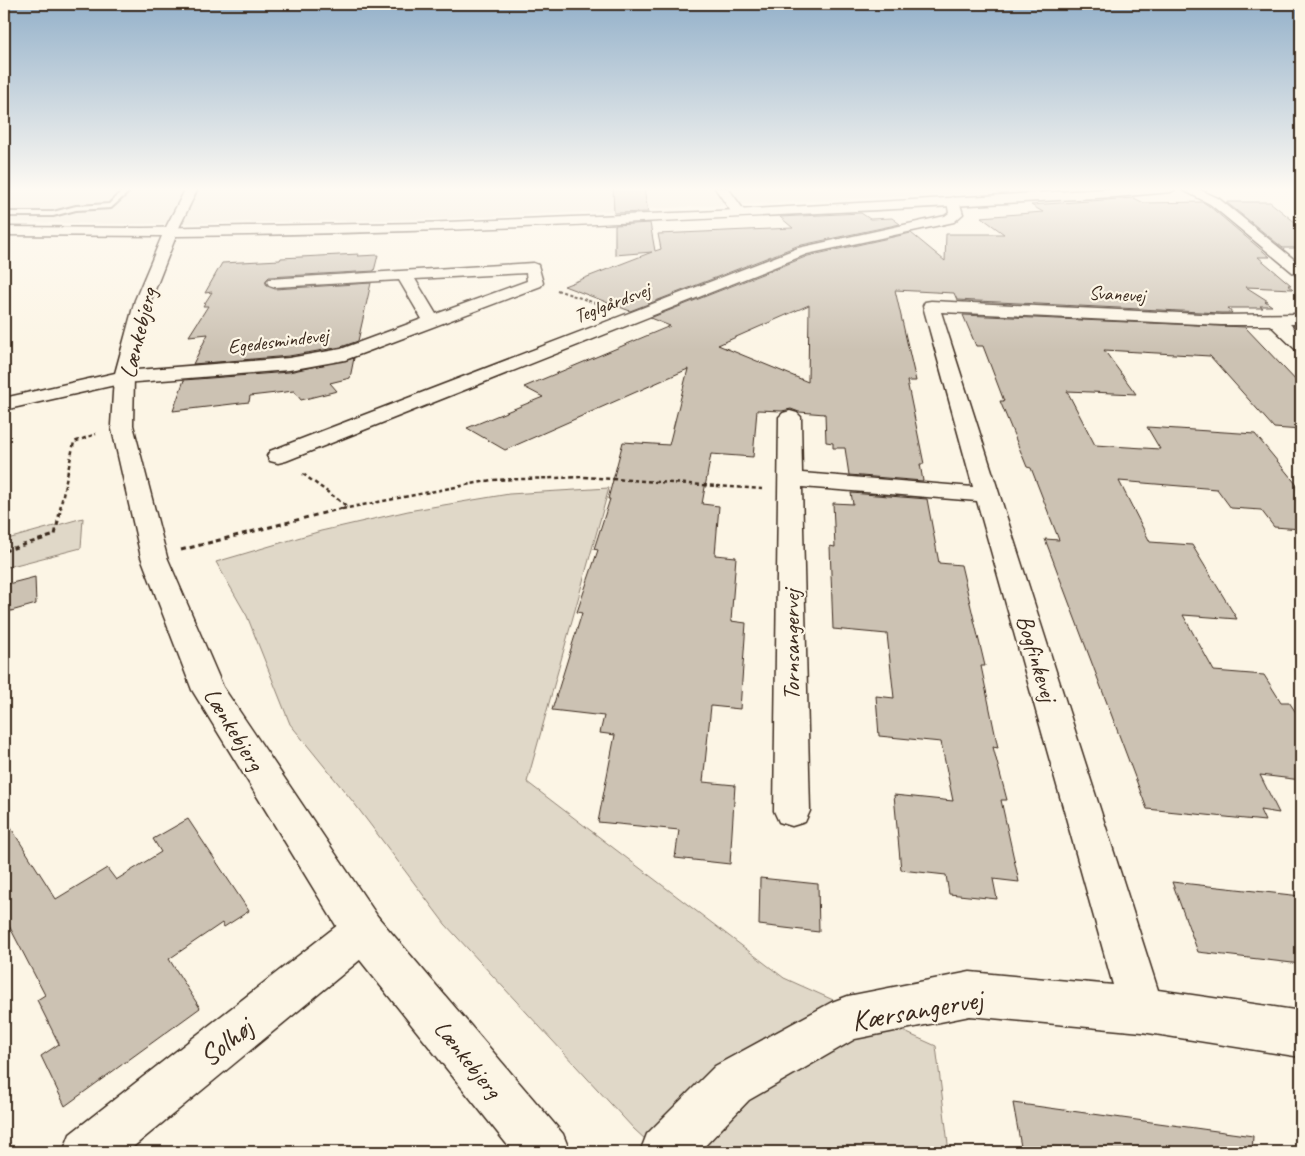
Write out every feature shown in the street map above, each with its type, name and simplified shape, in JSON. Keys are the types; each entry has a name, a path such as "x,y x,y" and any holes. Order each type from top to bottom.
{"street":[{"name":"Lænkebjerg","path":"166,242 143,300 124,377 122,426 154,557 208,690 363,931 545,1152"},
{"name":"Teglgårdsvej","path":"278,456 803,251 844,242"},
{"path":"1265,242 1301,272"},
{"path":"275,282 533,268 535,283"},
{"path":"405,276 432,322"},
{"name":"Egedesmindevej","path":"4,404 124,377 299,362 345,354 535,283"},
{"name":"Svanevej","path":"931,306 1221,320 1301,319"},
{"name":"Bogfinkevej","path":"931,306 1142,1010"},
{"path":"1275,320 1301,345"},
{"name":"Tornsangervej","path":"790,418 792,811"},
{"path":"790,485 988,495"},
{"name":"Solhøj","path":"88,1152 363,931"},
{"name":"Kærsangervej","path":"665,1152 732,1083 848,1018 970,994 1142,1010 1301,1034"}],"path":[{"path":"535,283 636,316"},
{"path":"4,551 54,536 74,442 122,426"},
{"path":"278,456 348,506"},
{"path":"154,557 348,506 492,480 574,477 790,485"}],"shaded area":[{"path":"609,488 527,782 784,978 936,1046 949,1152 659,1152 634,1129 445,924 354,803 290,724 247,616 216,562 321,531 408,511 509,494"},
{"path":"83,518 81,548 4,568 4,540"}],"building":[{"path":"615,242 653,242 655,251 661,249 660,242 816,242 797,246 630,311 564,286 652,252 615,255"},
{"path":"871,242 922,242 945,261 946,242 1252,242 1270,257 1258,257 1291,285 1288,285 1293,289 1246,287 1268,301 1265,301 1272,306 1260,306 1263,308 1228,308 1232,313 957,300 954,293 895,290 916,381 907,381 924,464 920,464 923,481 849,475 845,448 833,448 833,443 826,442 825,414 799,412 791,409 782,411 757,410 753,457 711,454 702,504 719,506 715,555 736,557 731,621 746,623 740,709 711,706 703,782 735,785 730,864 675,858 679,830 598,822 615,735 600,733 604,716 552,710 582,613 577,612 598,550 594,549 610,499 608,499 623,442 669,445 688,369 505,450 467,428 543,397 524,387 670,326 650,318 808,256","holes":["809,305 808,382 718,345"]},
{"path":"1275,242 1301,242 1301,248 1283,248"},
{"path":"359,254 358,256 378,255 374,271 269,277 265,281 267,286 275,289 371,283 358,341 341,347 289,356 193,364 208,334 189,336 208,306 203,306 212,292 205,293 222,263"},
{"path":"963,315 1245,327 1301,386 1301,430 1274,428 1210,356 1104,350 1136,394 1067,391 1095,445 1160,449 1147,427 1255,434 1301,490 1301,529 1274,527 1261,510 1231,508 1217,489 1119,481 1150,542 1192,545 1237,619 1183,615 1214,671 1264,675 1281,702 1289,702 1301,720 1301,780 1260,775 1279,813 1260,810 1265,821 1147,809 1045,539 1059,540 1031,468 1027,467 1000,401 1004,401 983,346 976,346"},
{"path":"354,358 350,378 330,383 337,391 301,400 294,391 250,396 249,402 173,411 184,380 289,372"},
{"path":"851,493 927,499 939,563 961,565 985,666 981,666 998,748 993,747 1007,800 1001,800 1019,882 993,879 997,899 949,894 946,875 901,870 894,795 953,801 941,742 879,736 876,696 894,698 887,634 833,629 830,546 835,547 833,503 853,504"},
{"path":"35,577 36,604 4,613 4,585"},
{"path":"4,817 56,899 107,868 116,880 161,852 153,839 188,819 249,911 224,927 222,923 169,959 200,1008 65,1106 41,1056 59,1044 37,1000 45,995 4,916"},
{"path":"760,878 818,884 819,932 759,925"},
{"path":"1172,882 1301,896 1301,964 1198,952"},
{"path":"1013,1103 1253,1136 1252,1152 1022,1152"}]}
